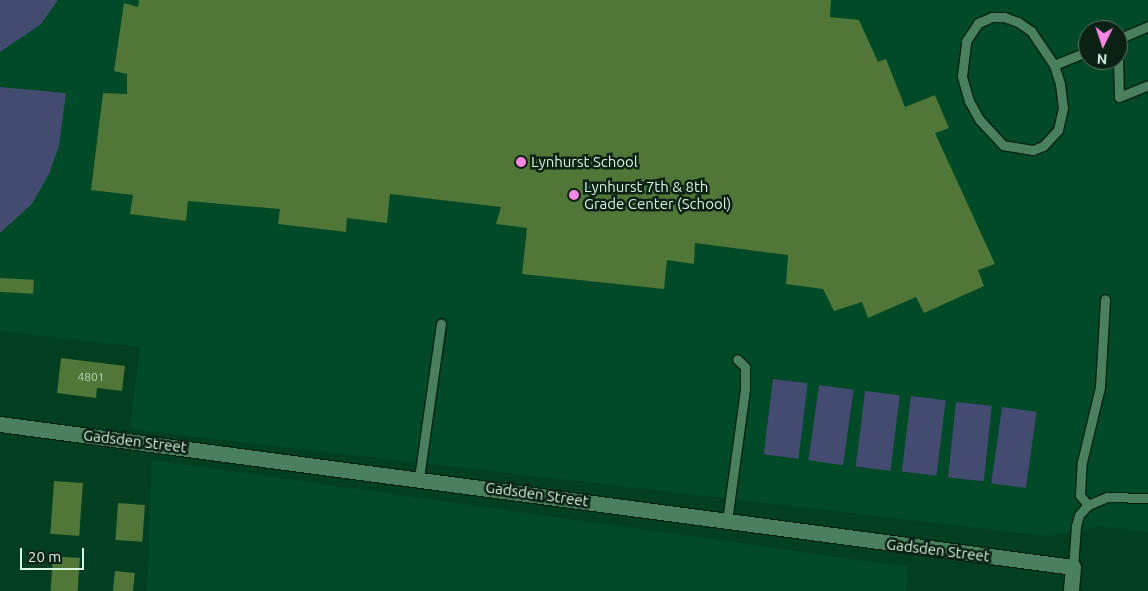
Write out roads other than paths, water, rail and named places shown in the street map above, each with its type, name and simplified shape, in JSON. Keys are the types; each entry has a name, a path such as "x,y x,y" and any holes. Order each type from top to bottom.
{"street":[{"name":"Gadsden Street","path":"0,424 419,478 1073,567"},
{"path":"1071,591 1073,567"}],"lane":[{"path":"992,17 1004,17 1018,22 1042,44 1054,65 1063,108 1052,139 1033,150 1003,145 979,119 967,92 962,65 971,30 978,23 992,17"},
{"path":"1128,34 1148,26"},
{"path":"1054,65 1078,55"},
{"path":"1118,70 1119,96 1148,85"},
{"path":"1088,505 1080,495 1082,462 1100,388 1105,299"},
{"path":"419,478 441,324"},
{"path":"727,521 745,389 746,367 737,359"},
{"path":"1073,567 1076,526 1079,515 1088,505 1107,497 1148,498"}],"place":[{"name":"Lynhurst School","path":"521,162"},
{"name":"Lynhurst 7th & 8th Grade Center (School)","path":"574,195"}]}
